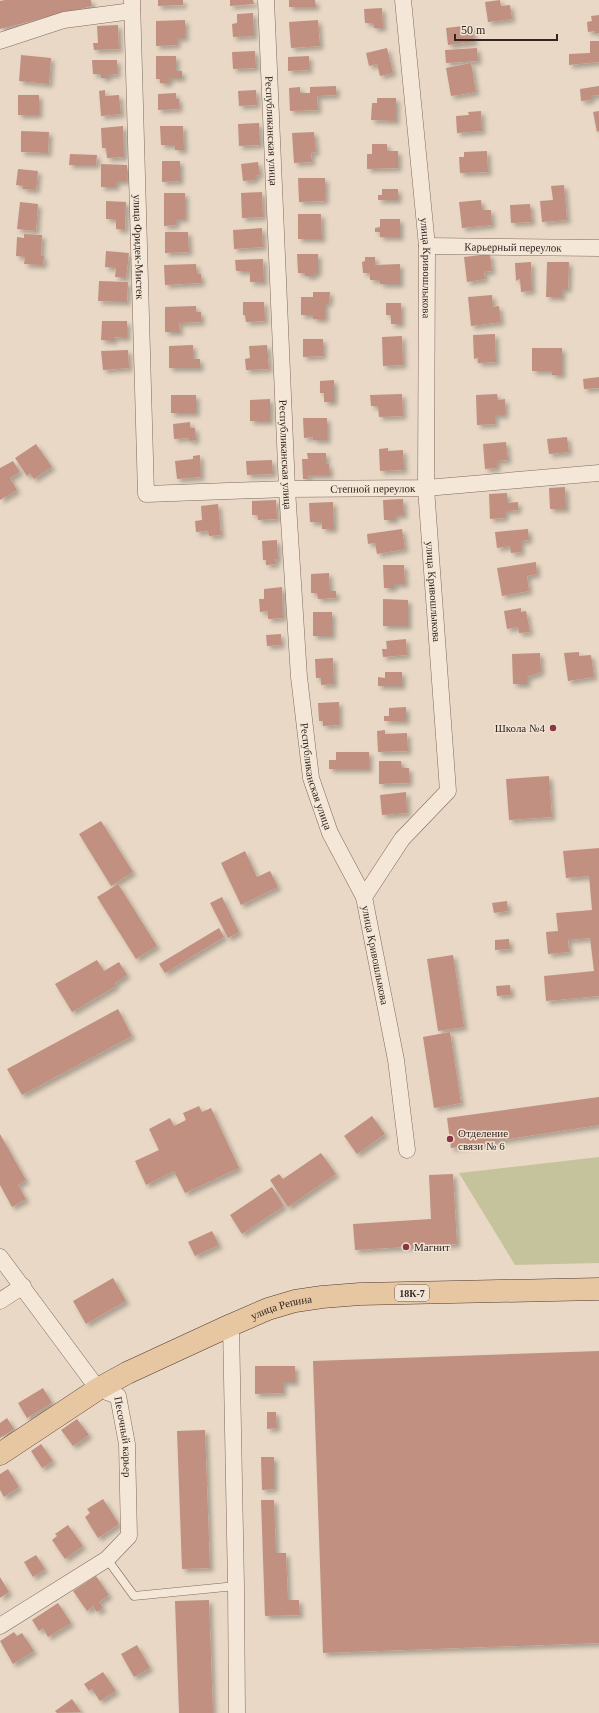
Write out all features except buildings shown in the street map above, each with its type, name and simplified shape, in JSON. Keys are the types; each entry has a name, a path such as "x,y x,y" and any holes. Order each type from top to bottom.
{"main road":[{"name":"улица Репина","path":"0,1454 98,1389 127,1373 268,1309 295,1301 360,1294 599,1289"}],"street":[{"name":"Республиканская улица","path":"266,0 287,489 299,677 312,778 330,833 364,897"},
{"name":"улица Кривошлыкова","path":"403,0 428,246 426,488 448,791 402,839 364,897 396,1060 407,1150"},
{"path":"0,41 64,20 132,6"},
{"name":"улица Фридек-Мистек","path":"132,6 146,494"},
{"name":"Карьерный переулок","path":"428,246 599,248"},
{"name":"Степной переулок","path":"146,494 287,489 426,488 599,473"},
{"name":"Песочный карьер","path":"0,1257 98,1389 118,1396 127,1444 129,1536 107,1559"},
{"path":"0,1301 23,1286"},
{"path":"231,1325 237,1713"},
{"path":"0,1626 107,1559"}],"lane":[{"path":"107,1559 134,1596 236,1586"}],"shaded area":[{"path":"599,1157 599,1263 515,1265 459,1173"}],"place":[{"name":"Школа №4","path":"553,728"},
{"name":"Отделение связи № 6","path":"450,1139"},
{"name":"Магнит","path":"406,1247"}]}
